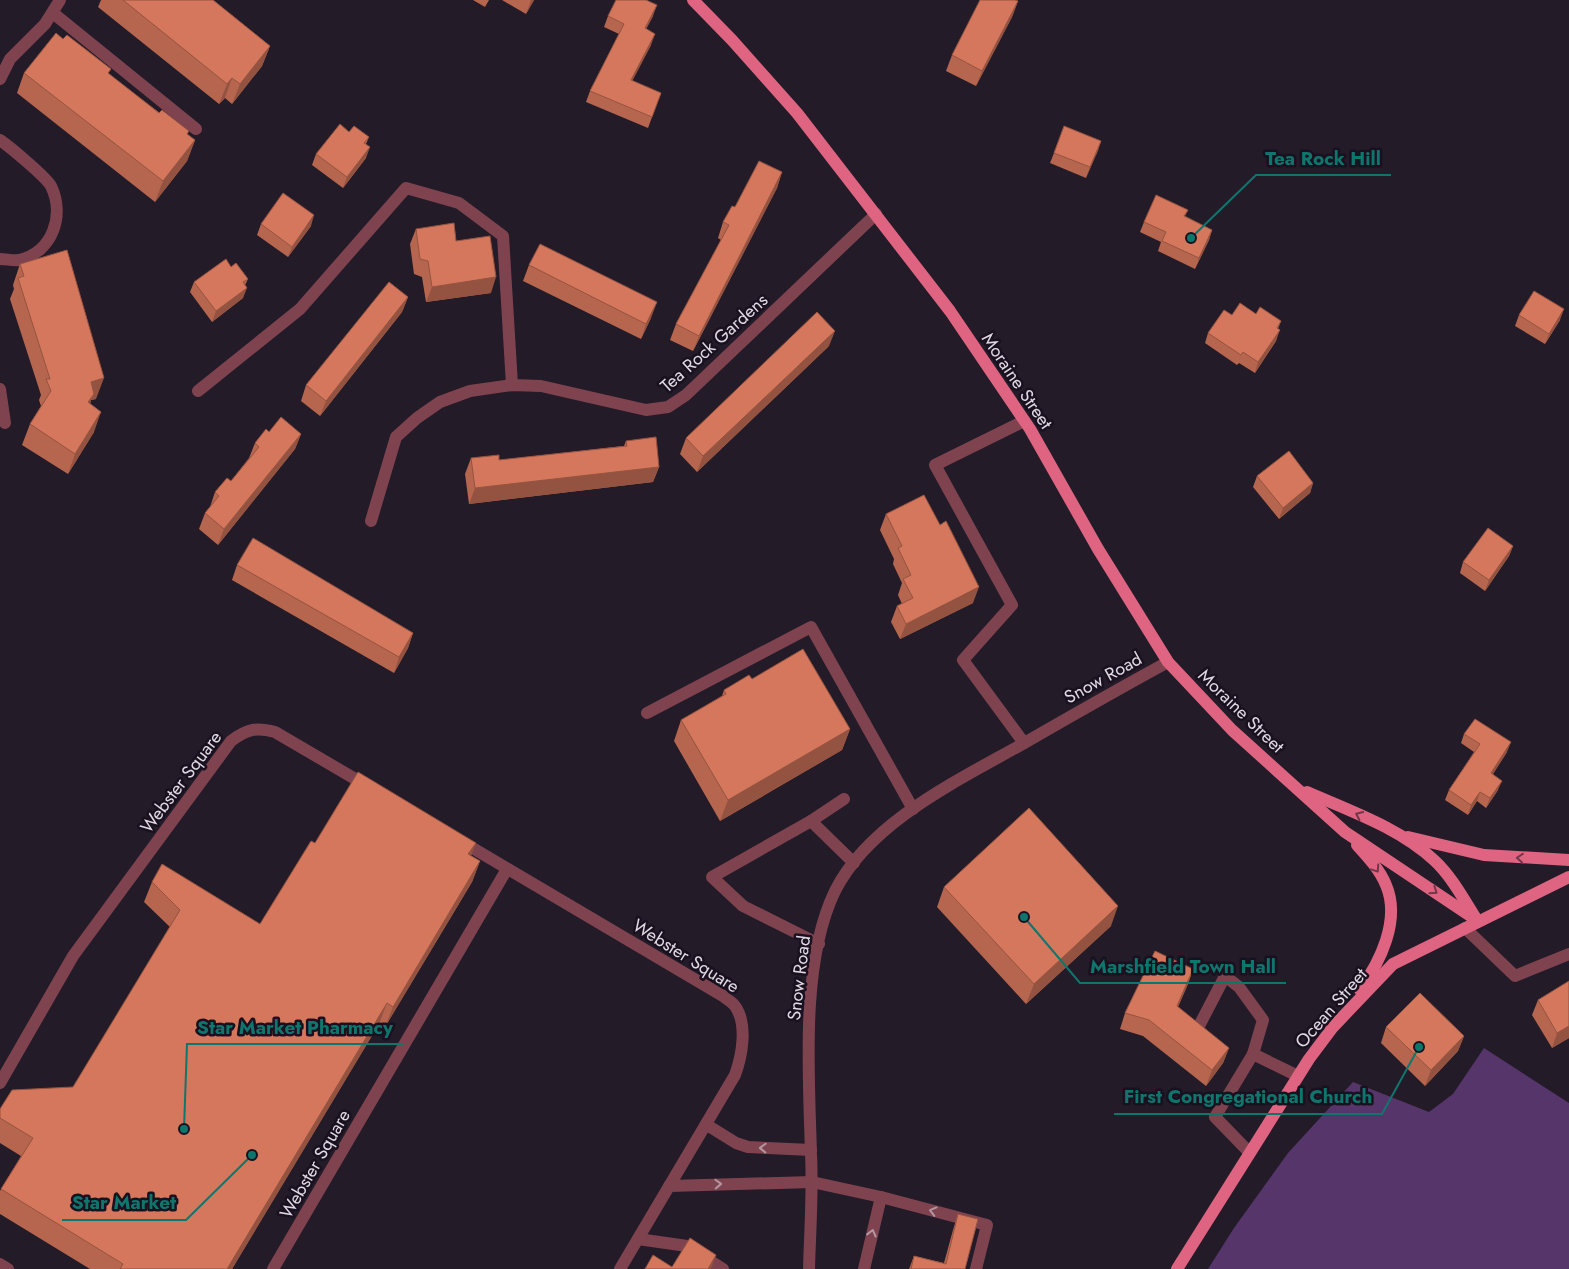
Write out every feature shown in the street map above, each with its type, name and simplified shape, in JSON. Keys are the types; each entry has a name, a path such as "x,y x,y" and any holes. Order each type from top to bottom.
{"main road":[{"name":"Moraine Street","path":"693,0 732,40 796,113 950,311 1024,421 1098,549 1168,662 1232,730 1265,761 1298,787 1345,832 1478,921"},
{"name":"Moraine Street","path":"1298,787 1403,836 1435,861 1453,882 1478,921"},
{"path":"1333,1027 1368,978 1384,946 1389,926 1391,901 1378,870 1345,832"},
{"path":"1403,836 1484,854 1569,860"},
{"name":"Ocean Street","path":"1177,1269 1298,1076 1333,1027 1393,964 1569,877"}],"street":[{"path":"0,79 10,59 45,24 60,0"},
{"path":"52,13 196,130"},
{"path":"0,140 51,185 58,208 56,230 41,248 19,260 0,259"},
{"path":"198,391 300,309 406,188 459,203 503,236 512,385"},
{"name":"Tea Rock Gardens","path":"370,521 396,437 417,418 440,402 470,391 512,385 541,386 646,410 668,407 686,395 876,214"},
{"path":"0,389 5,423"},
{"path":"1024,421 935,465 1012,605 963,660 1024,743"},
{"path":"647,713 811,627 913,809"},
{"name":"Snow Road","path":"809,1269 812,1182 809,1032 814,963 826,916 835,891 854,863 898,820 936,793 1168,662"},
{"name":"Webster Square","path":"0,1082 73,956 231,741 247,729 260,728 275,732 384,796"},
{"path":"819,944 743,906 712,876 811,821 844,799"},
{"path":"811,821 854,863"},
{"name":"Webster Square","path":"449,834 723,996 735,1006 741,1022 740,1058 735,1075 620,1269"},
{"name":"Webster Square","path":"273,1269 507,869"},
{"path":"1465,928 1515,976 1569,954"},
{"path":"1200,1026 1225,976 1239,987 1263,1020 1253,1054 1215,1117 1249,1152"},
{"path":"1253,1054 1298,1076"},
{"path":"706,1126 736,1144 748,1147 811,1150"},
{"path":"669,1186 812,1182 881,1197 987,1225 976,1269"},
{"path":"864,1269 881,1197"},
{"path":"638,1239 687,1246 723,1269"},
{"path":"0,1264 8,1269"}],"shaded area":[{"path":"1484,1048 1569,1103 1569,1269 1208,1269 1234,1228 1288,1153 1353,1082 1429,1112 1453,1094"}],"building":[{"path":"123,0 213,0 270,46 240,84 232,78 227,84"},
{"path":"616,0 646,0 657,5 645,28 655,34 631,80 661,93 652,117 590,91 624,24 608,16"},
{"path":"980,0 1018,1 982,71 952,55"},
{"path":"56,33 63,39 67,35 111,69 108,73 159,113 162,110 189,131 187,134 195,140 163,181 24,73"},
{"path":"340,124 349,132 354,126 369,137 364,143 370,147 347,177 316,154"},
{"path":"1064,126 1101,141 1090,167 1054,153"},
{"path":"759,161 782,172 699,336 676,324 729,225 723,222 732,206 735,207"},
{"path":"283,193 314,215 292,247 261,224"},
{"path":"1156,195 1188,210 1184,216 1212,230 1199,258 1162,241 1166,232 1144,222"},
{"path":"454,223 456,241 490,236 496,277 432,287 428,261 420,259 416,229"},
{"path":"540,244 657,302 646,324 529,265"},
{"path":"67,250 104,378 91,382 94,394 88,402 101,412 75,454 30,424 51,391 46,379 50,379 18,278 24,276 20,264"},
{"path":"226,259 231,267 236,263 248,279 243,282 247,288 216,311 194,282"},
{"path":"389,282 408,297 326,401 306,385"},
{"path":"1534,291 1564,309 1549,334 1519,315"},
{"path":"1240,303 1256,314 1260,307 1281,321 1277,328 1280,330 1258,362 1243,352 1241,355 1208,333 1224,310 1232,315"},
{"path":"817,312 835,331 703,456 686,438"},
{"path":"281,417 301,434 224,529 205,513 219,496 215,492 227,478 231,481 259,447 255,443 266,429 269,432"},
{"path":"656,437 659,467 475,488 471,458 499,455 499,460 627,446 626,441"},
{"path":"1289,451 1313,483 1283,508 1257,476"},
{"path":"924,495 940,525 946,521 979,587 906,624 897,606 913,598 903,579 911,575 898,548 902,546 886,514"},
{"path":"1488,528 1513,546 1489,580 1463,562"},
{"path":"253,538 413,633 399,657 237,565"},
{"path":"803,649 850,729 728,800 681,720 726,694 724,690 749,675 752,679"},
{"path":"1475,719 1511,742 1491,773 1502,781 1490,798 1480,792 1471,805 1449,790 1480,744 1464,734"},
{"path":"358,772 476,843 468,854 480,861 393,1007 387,1003 227,1269 120,1269 123,1264 1,1189 33,1138 0,1118 0,1109 12,1090 73,1087 180,910 152,882 162,864 260,924 311,841 315,843"},
{"path":"1029,808 1118,906 1034,984 944,887"},
{"path":"1155,951 1193,969 1177,1006 1229,1048 1212,1070 1149,1020 1125,1013"},
{"path":"1569,981 1569,1026 1557,1033 1538,1000"},
{"path":"1420,993 1464,1036 1431,1070 1386,1027"},
{"path":"958,1214 978,1219 965,1269 911,1269 914,1256 946,1264"},
{"path":"690,1238 716,1255 708,1269 645,1269 653,1255 672,1267"}],"place":[{"name":"Tea Rock Hill","path":"1191,238"},
{"name":"Marshfield Town Hall","path":"1024,917"},
{"name":"First Congregational Church","path":"1419,1047"},
{"name":"Star Market Pharmacy","path":"184,1129"},
{"name":"Star Market","path":"252,1155"}]}
